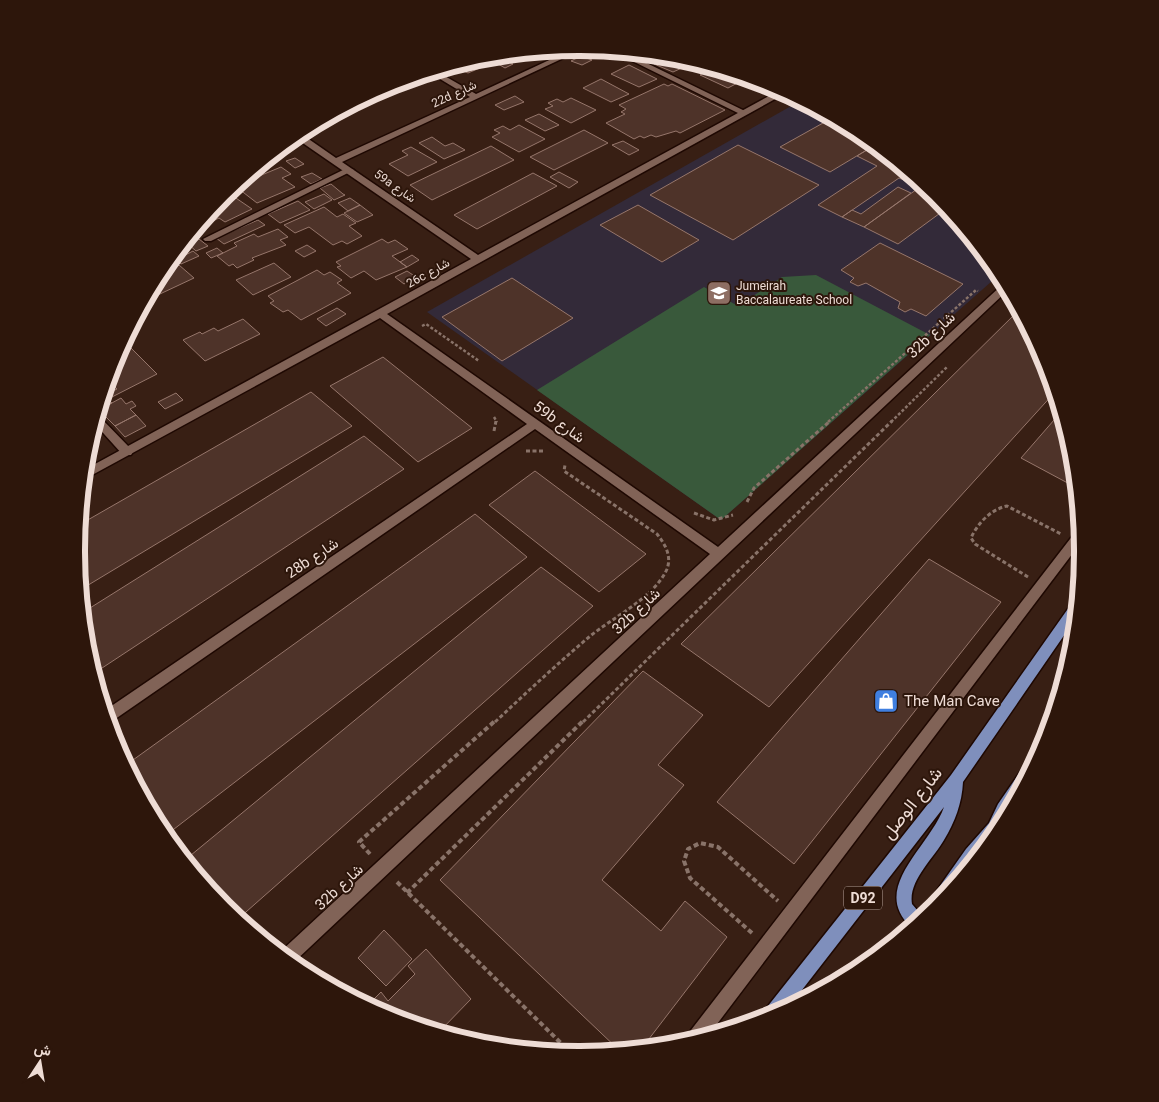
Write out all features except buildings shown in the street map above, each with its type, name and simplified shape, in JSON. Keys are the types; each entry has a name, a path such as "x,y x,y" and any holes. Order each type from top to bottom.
{"main road":[{"name":"شارع الوصل","path":"781,1002 956,780 1070,619"},
{"path":"912,918 906,913 903,902 906,882 948,820 954,803 956,780"}],"street":[{"name":"22d شارع","path":"337,160 563,57"},
{"path":"632,59 744,113"},
{"path":"440,77 476,97"},
{"name":"26c شارع","path":"91,471 775,97"},
{"name":"59a شارع","path":"305,140 337,160 478,260"},
{"path":"208,239 350,170"},
{"name":"32b شارع","path":"291,953 1000,292"},
{"name":"59b شارع","path":"381,314 720,555"},
{"path":"102,424 127,452"},
{"name":"28b شارع","path":"112,714 535,424"},
{"path":"701,1030 1074,543"}],"path":[{"path":"745,505 754,488 976,290 994,298"},
{"path":"409,333 426,324 480,362"},
{"path":"407,894 954,360"},
{"path":"492,415 496,418 497,427 478,442 503,461 531,450 548,452"},
{"path":"563,1045 407,894 359,842 604,624 655,585 669,566 670,554 666,543 657,534 564,471 564,462"},
{"path":"1042,586 978,547 972,542 973,533 995,509 1007,506 1074,535"},
{"path":"692,512 707,519 718,520 736,513"},
{"path":"766,945 690,878 684,870 683,858 688,848 698,842 709,843 718,847 791,913"}],"shaded area":[{"name":"Jumeirah Baccalaureate School","path":"793,105 854,140 881,158 906,179 951,225 993,280 721,520 427,312"}],"green space":[{"path":"816,275 930,335 721,520 537,390 704,287 738,306 782,277"}],"place":[{"name":"Jumeirah Baccalaureate School","path":"719,293"},
{"name":"The Man Cave","path":"886,701"}]}
